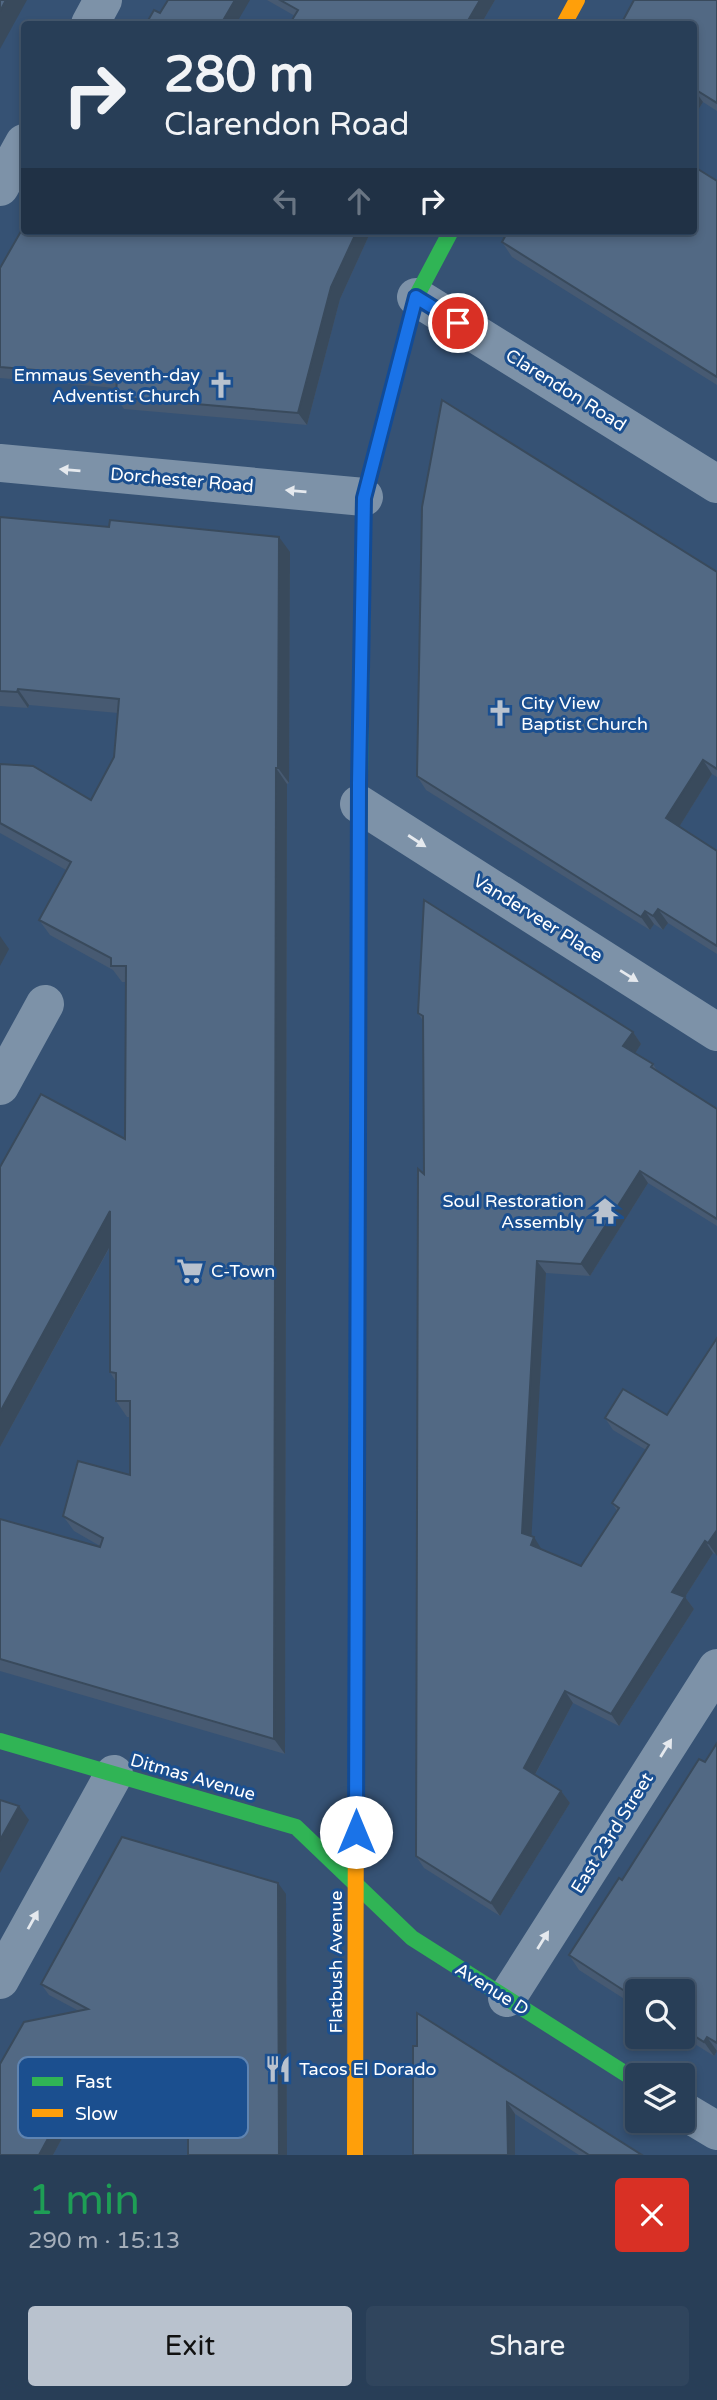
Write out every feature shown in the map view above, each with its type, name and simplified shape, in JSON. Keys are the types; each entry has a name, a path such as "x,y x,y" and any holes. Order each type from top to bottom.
{"main road":[{"path":"566,21 577,0"},
{"name":"Flatbush Avenue","path":"355,2155 359,804 364,498 416,297 449,235"},
{"name":"Ditmas Avenue","path":"0,1741 296,1827 356,1884"},
{"name":"Avenue D","path":"356,1884 412,1938 625,2073"}],"street":[{"path":"92,21 103,0"},
{"path":"0,187 21,148"},
{"name":"Clarendon Road","path":"416,297 717,484"},
{"name":"Dorchester Road","path":"0,463 364,498"},
{"name":"Vanderveer Place","path":"359,804 717,1032"},
{"path":"0,1086 45,1004"},
{"name":"East 23rd Street","path":"507,1998 717,1668"},
{"path":"0,1980 114,1774"},
{"path":"695,2117 717,2131"}],"building":[{"path":"0,0 6,0 0,11"},
{"path":"168,0 235,0 223,21 148,21 154,10 160,13"},
{"path":"280,0 480,0 468,21 294,21 292,20 298,10"},
{"path":"634,0 717,0 717,103 697,90 697,21 623,21"},
{"path":"697,168 717,181 717,377 502,242 506,235 697,235"},
{"path":"21,231 21,235 355,235 331,287 298,413 116,397 117,377 0,367 0,268"},
{"path":"442,400 717,572 717,769 703,760 666,818 717,851 717,946 658,909 653,916 645,911 641,917 417,776 422,507"},
{"path":"0,517 109,527 110,520 279,537 274,1739 0,1659 0,1519 100,1547 103,1538 63,1516 78,1461 130,1475 130,1401 116,1401 116,1373 110,1372 110,1211 0,1412 0,1167 41,1094 125,1139 126,966 111,966 111,958 39,920 71,862 0,823 0,764 33,766 91,800 114,757 119,699 18,689 17,692 0,691"},
{"path":"424,900 633,1032 623,1046 717,1109 717,1219 640,1171 581,1264 537,1261 522,1533 534,1537 531,1545 581,1566 619,1508 612,1503 649,1445 605,1418 623,1389 667,1415 717,1338 717,1530 708,1543 705,1541 672,1592 685,1597 611,1714 565,1691 524,1768 561,1791 491,1903 416,1856 418,1169 424,1174 423,1016 418,1013"},
{"path":"717,1743 717,2043 707,2037 704,2042 695,2036 695,1979 625,1979 625,1991 569,1955 619,1878 622,1880 699,1759 705,1762"},
{"path":"0,1800 19,1806 0,1840"},
{"path":"122,1837 278,1883 279,2155 188,2155 188,2138 248,2138 248,2057 18,2057 18,2138 48,2138 39,2155 0,2155 0,2064 24,2022 88,2009 41,1984"},
{"path":"417,2013 642,2155 589,2155 507,2102 508,2155 413,2155 413,2046 417,2046"}],"traffic: fast":[{"path":"359,847 364,497 416,297 449,235"},
{"path":"356,1762 357,1332"},
{"path":"0,1741 296,1827 412,1938 625,2073"}],"traffic: slow":[{"path":"566,21 577,0"},
{"path":"357,1332 359,847"},
{"path":"355,2155 356,1762"}],"place":[{"name":"Emmaus Seventh-day Adventist Church","path":"221,385"},
{"name":"City View Baptist Church","path":"500,713"},
{"name":"Soul Restoration Assembly","path":"605,1211"},
{"name":"C-Town","path":"190,1271"},
{"name":"Tacos El Dorado","path":"278,2069"}],"route":[{"path":"356,1832 359,783 364,498 416,297 458,323"}]}
